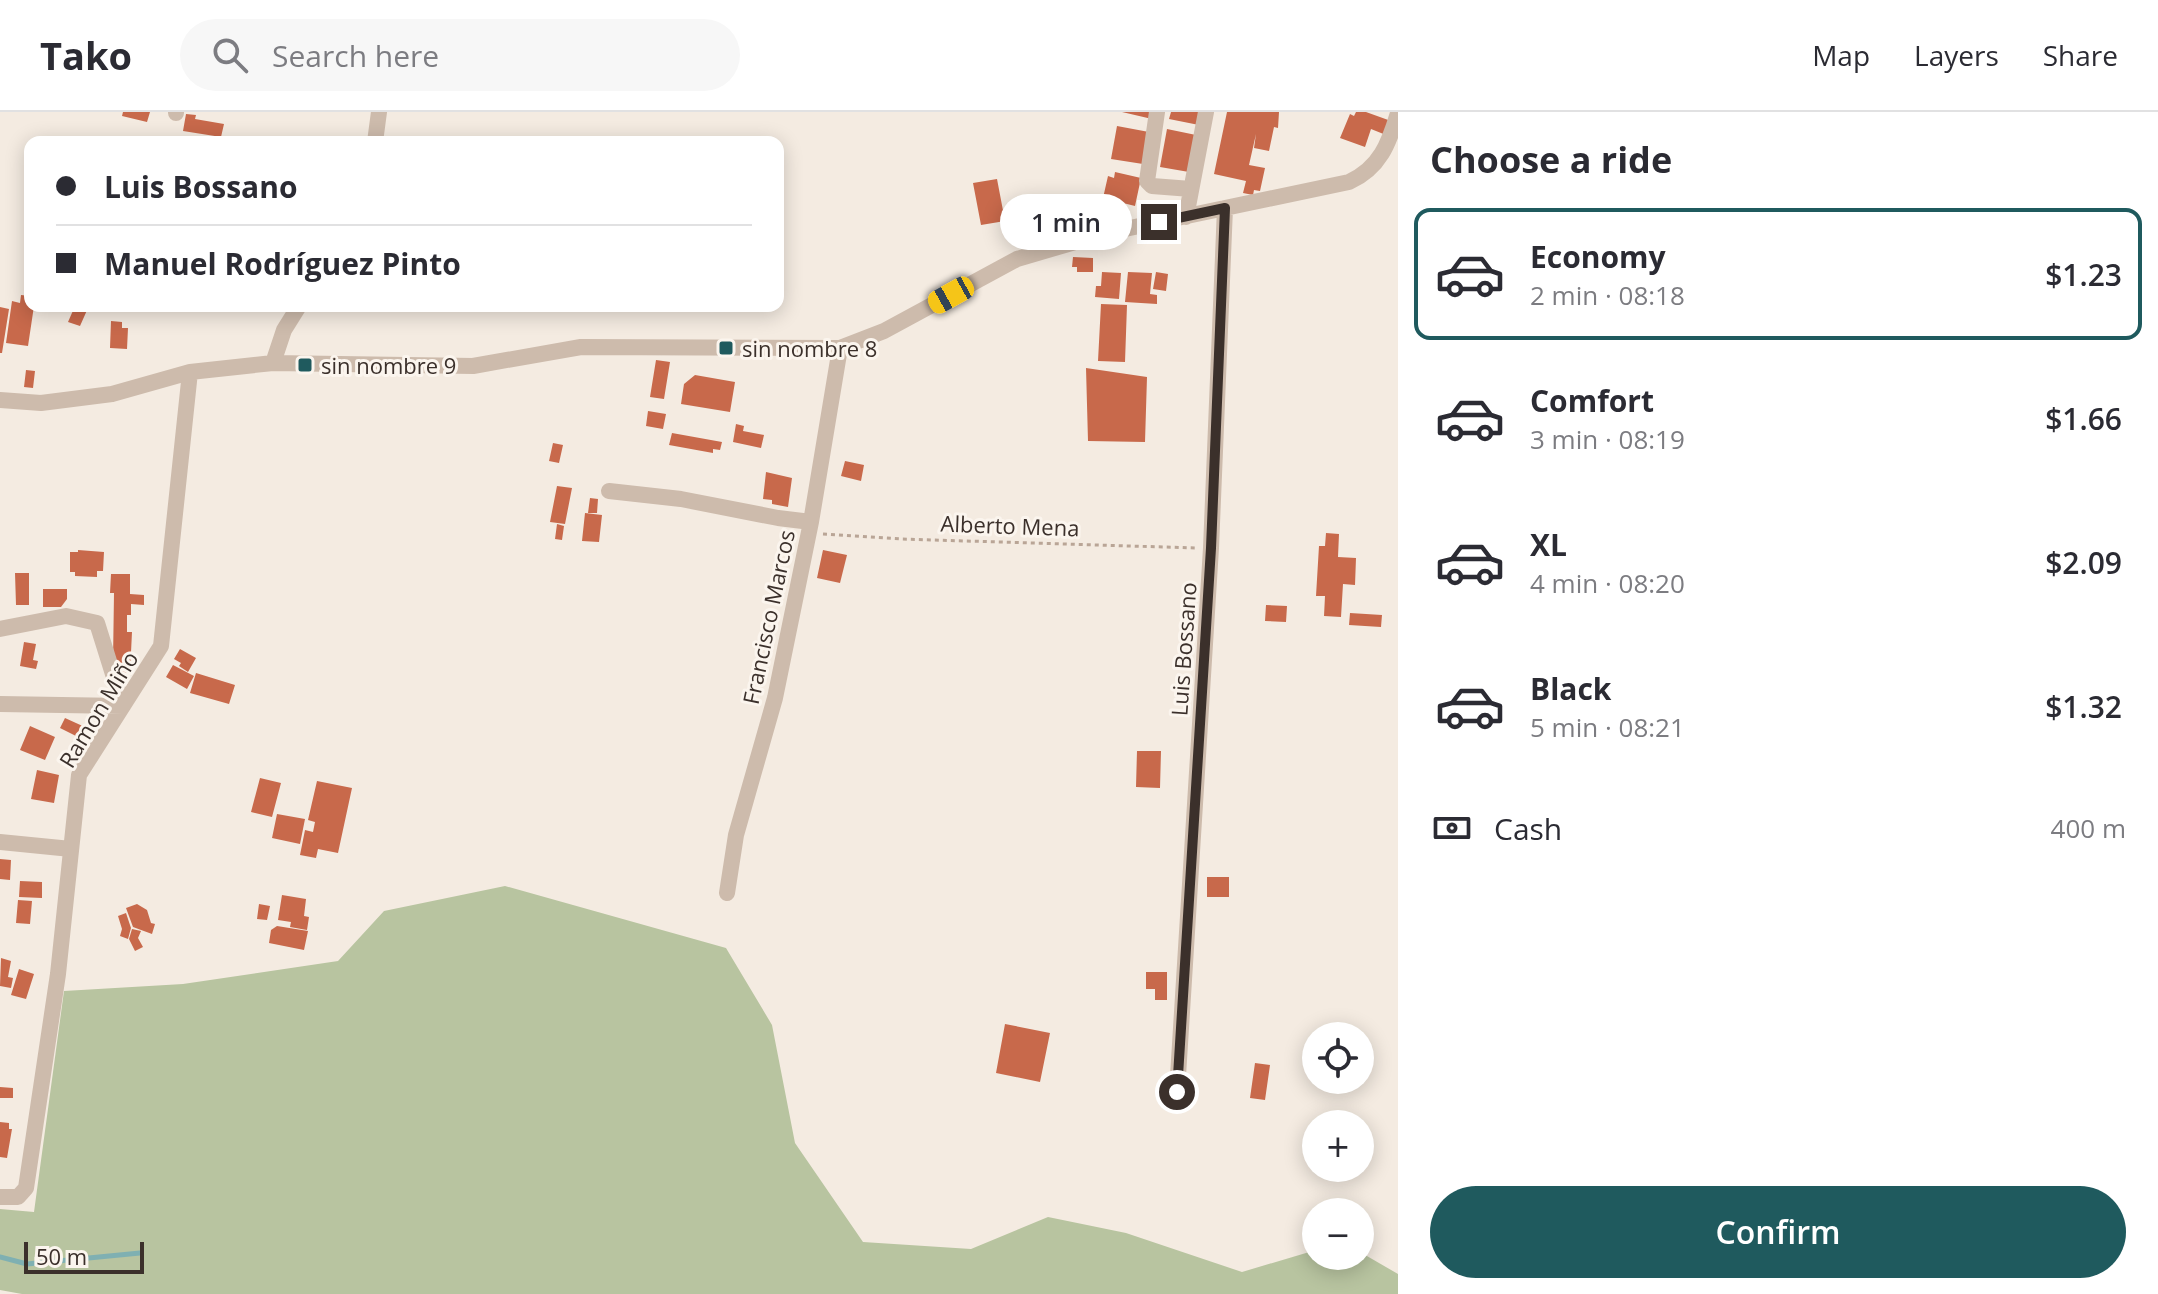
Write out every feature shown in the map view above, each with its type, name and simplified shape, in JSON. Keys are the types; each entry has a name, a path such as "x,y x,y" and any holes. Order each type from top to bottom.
{"street":[{"path":"376,136 379,112"},
{"path":"1157,112 1147,181 1152,186 1191,189"},
{"path":"1186,217 1206,112"},
{"path":"0,400 41,403 112,394 190,372 273,363 473,366 581,347 840,348 884,331 1017,259 1106,233 1349,182 1373,167 1389,143 1398,113"},
{"name":"Luis Bossano","path":"1177,1092 1211,548 1225,208"},
{"path":"273,363 284,330 295,312"},
{"name":"Francisco Marcos","path":"727,893 736,835 775,698 810,527 840,348"},
{"name":"Ramon Miño","path":"0,1197 18,1197 26,1188 58,974 79,775 161,646 190,372"},
{"path":"609,491 681,499 810,527"},
{"path":"0,629 66,616 97,623 123,706 0,704"},
{"path":"0,842 71,849"}],"path":[{"name":"Alberto Mena","path":"810,527 901,539 1211,548"}],"green space":[{"path":"505,886 726,948 772,1025 795,1143 863,1242 971,1249 1048,1217 1126,1233 1242,1272 1302,1254 1302,1270 1374,1270 1374,1260 1398,1274 1398,1294 22,1294 0,1290 0,1209 34,1212 64,991 183,984 338,961 384,911"}],"building":[{"path":"123,112 150,112 147,122 122,116"},
{"path":"1122,112 1154,112 1152,119"},
{"path":"1171,112 1202,112 1199,125 1169,119"},
{"path":"1227,112 1279,112 1278,128 1274,127 1269,151 1254,148 1256,134 1249,165 1265,168 1260,191 1254,190 1253,195 1243,193 1246,181 1214,174"},
{"path":"1356,112 1366,112 1391,121 1386,135 1371,129 1365,147 1340,138 1350,114 1354,116"},
{"path":"186,114 196,115 195,119 224,124 221,136 183,131"},
{"path":"1117,126 1149,132 1143,164 1111,159"},
{"path":"1167,129 1196,135 1189,172 1160,167"},
{"path":"1115,172 1141,178 1135,206 1103,198 1108,176 1114,178"},
{"path":"997,179 1005,221 981,225 973,183"},
{"path":"1073,257 1093,258 1093,272 1077,272 1077,267 1072,267"},
{"path":"1102,272 1121,273 1119,299 1095,297 1096,286 1101,286"},
{"path":"1128,272 1152,273 1150,294 1157,295 1157,304 1125,302"},
{"path":"1156,272 1168,274 1166,291 1153,289"},
{"path":"21,295 24,295 24,312 33,312 28,346 6,343 12,301 20,303"},
{"path":"1101,304 1127,305 1125,362 1098,361"},
{"path":"0,307 9,309 2,353 0,353"},
{"path":"72,312 86,312 80,326 68,322"},
{"path":"111,321 122,322 122,328 128,328 127,349 110,348"},
{"path":"656,360 670,362 664,399 650,397"},
{"path":"1086,368 1147,377 1145,442 1088,441"},
{"path":"26,370 35,371 33,388 24,387"},
{"path":"695,375 735,382 730,412 681,404 684,384"},
{"path":"648,411 666,414 663,429 646,426"},
{"path":"736,424 744,426 743,431 764,435 761,448 733,442"},
{"path":"672,433 722,442 720,450 713,449 713,453 669,445"},
{"path":"553,443 563,445 559,463 549,461"},
{"path":"845,461 864,465 861,481 841,476"},
{"path":"766,472 792,478 788,507 763,499"},
{"path":"557,486 572,488 565,524 550,522"},
{"path":"590,498 598,499 597,513 588,513"},
{"path":"585,513 602,515 599,542 582,541"},
{"path":"557,524 564,526 562,540 555,539"},
{"path":"1326,533 1339,534 1338,557 1356,558 1355,585 1343,584 1341,617 1324,616 1325,596 1316,596 1319,546 1325,546"},
{"path":"823,550 847,555 840,583 817,578"},
{"path":"70,552 104,552 103,571 97,571 97,577 75,576 75,572 70,572"},
{"path":"15,573 29,573 29,605 16,605"},
{"path":"111,574 130,574 130,594 144,595 144,605 131,604 131,615 127,615 127,632 132,632 130,673 116,673 113,661 114,593 110,593"},
{"path":"43,589 67,589 67,599 61,607 43,607"},
{"path":"1266,605 1287,606 1286,622 1265,621"},
{"path":"1350,613 1382,615 1381,627 1349,625"},
{"path":"24,642 36,644 33,660 38,661 36,669 20,666"},
{"path":"180,649 196,658 188,672 174,659"},
{"path":"173,665 194,676 187,689 166,677"},
{"path":"196,673 235,685 229,704 190,693"},
{"path":"65,718 87,728 82,739 60,728"},
{"path":"30,726 55,737 45,760 20,750"},
{"path":"1137,751 1161,751 1160,788 1136,787"},
{"path":"37,770 59,775 54,803 31,799"},
{"path":"260,778 281,783 272,817 251,812"},
{"path":"317,781 352,788 338,853 318,849 316,858 300,855 305,830 313,832 315,822 308,820"},
{"path":"277,814 305,819 300,844 272,838"},
{"path":"0,859 11,860 10,880 0,879"},
{"path":"1207,877 1229,877 1229,897 1207,897"},
{"path":"20,881 42,882 42,898 19,897"},
{"path":"282,895 306,899 304,916 309,917 307,930 290,927 291,922 278,920"},
{"path":"18,900 32,901 30,924 16,923"},
{"path":"137,904 147,910 151,923 155,924 152,934 133,927 126,908"},
{"path":"259,904 270,906 267,920 257,919"},
{"path":"126,913 131,928 128,939 120,936 122,929 118,916"},
{"path":"277,926 308,931 304,950 269,943 271,930"},
{"path":"132,929 141,931 138,938 143,947 135,951 129,939"},
{"path":"1,958 11,961 8,977 13,978 11,988 0,986"},
{"path":"19,969 34,974 26,999 11,995"},
{"path":"1146,972 1167,972 1167,1000 1155,1000 1155,989 1146,989"},
{"path":"1005,1024 1050,1033 1040,1082 996,1073"},
{"path":"1255,1063 1270,1065 1265,1100 1250,1098"},
{"path":"0,1087 13,1088 13,1098 0,1098"},
{"path":"0,1122 9,1123 9,1129 12,1129 7,1158 0,1157"}],"waterway":[{"path":"0,1257 27,1264 140,1253"}],"place":[{"name":"sin nombre 8","path":"726,348"},
{"name":"sin nombre 9","path":"305,365"}],"route":[{"path":"1159,222 1225,208 1211,548 1177,1092"}]}
